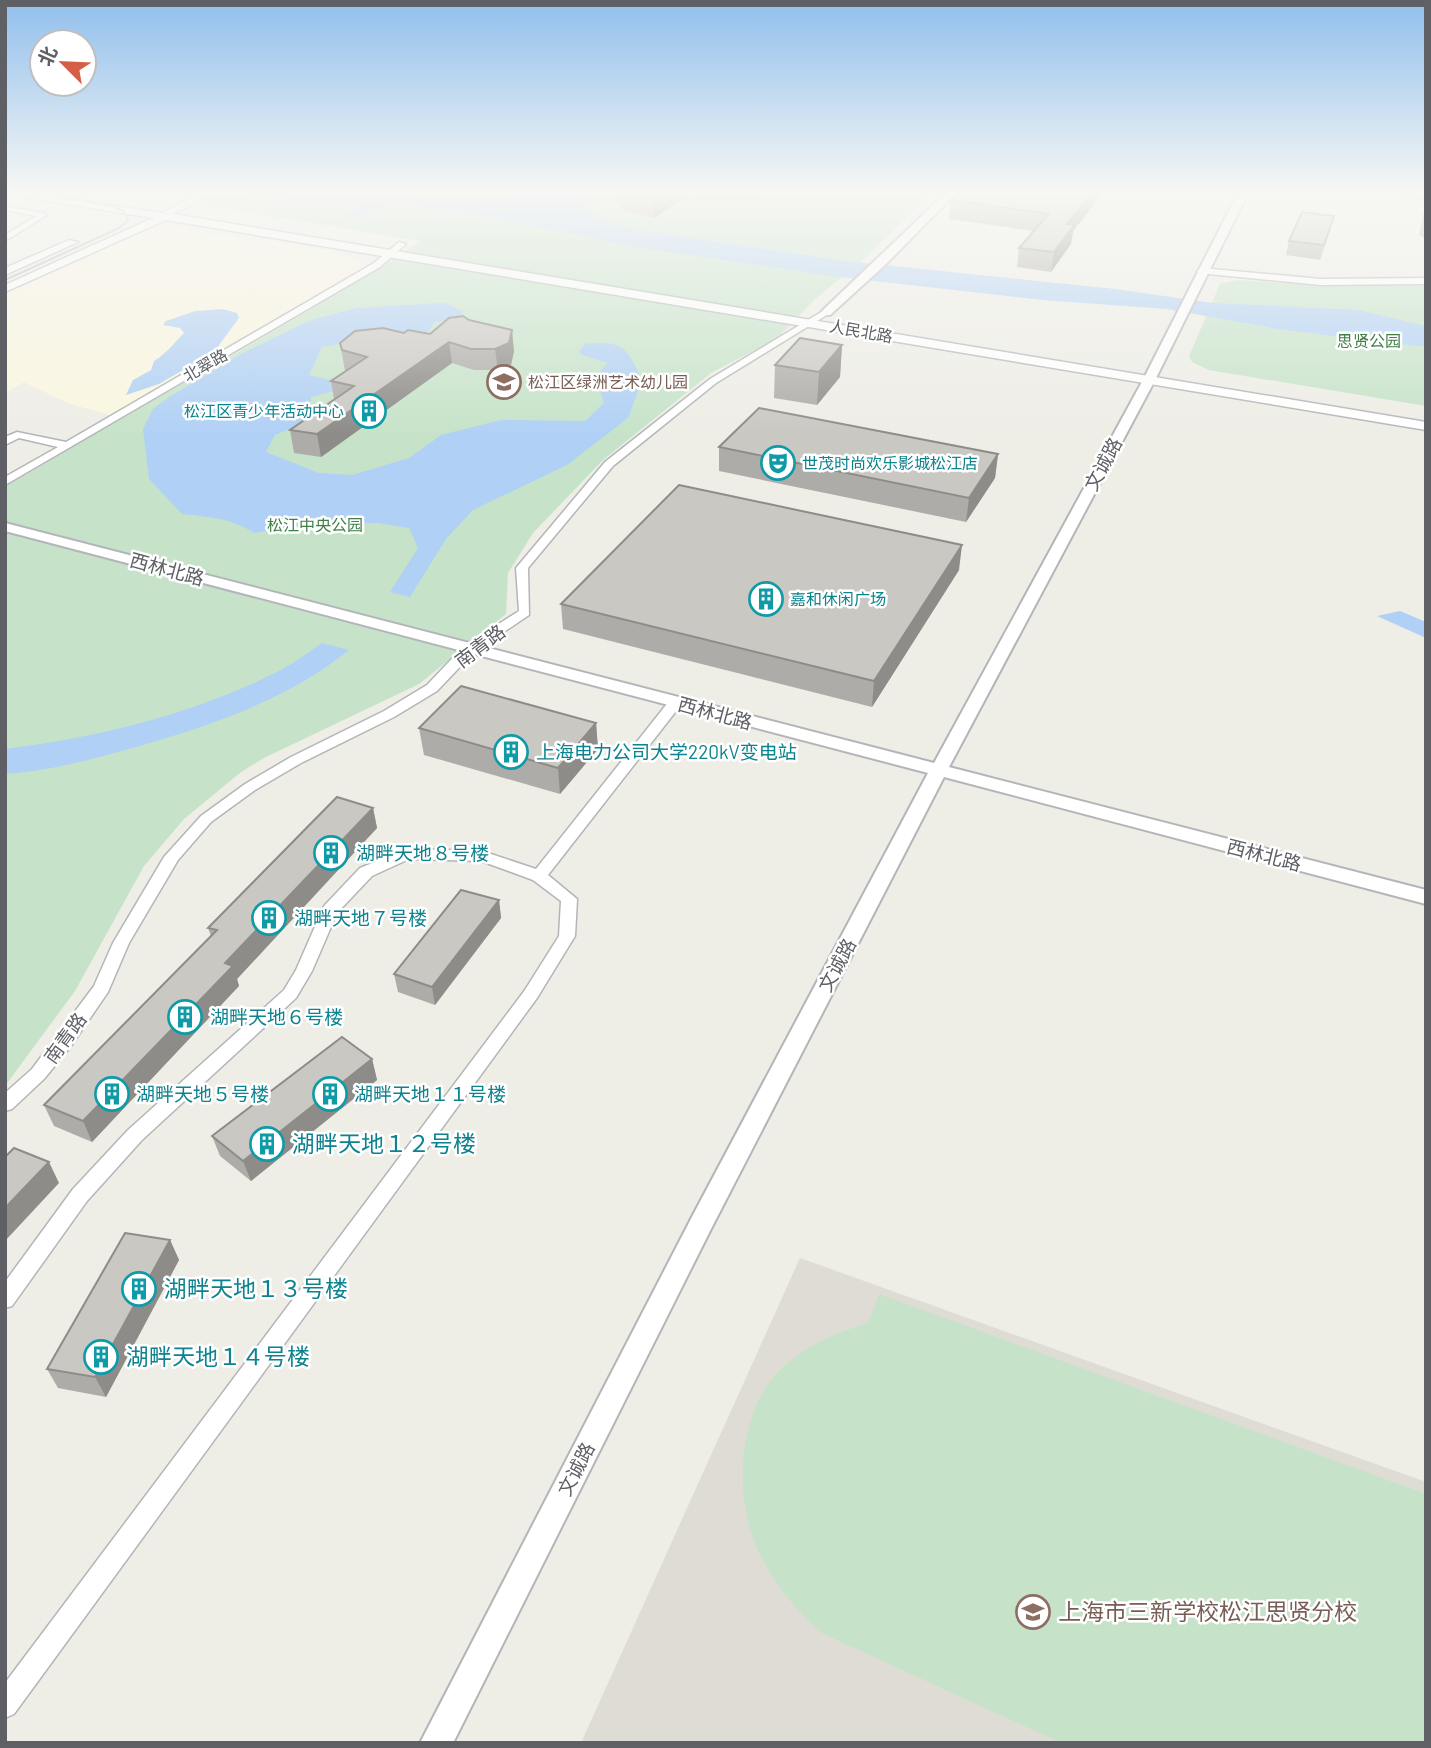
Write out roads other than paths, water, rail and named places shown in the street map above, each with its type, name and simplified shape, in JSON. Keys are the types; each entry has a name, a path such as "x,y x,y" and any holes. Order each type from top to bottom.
{"main road":[{"path":"5,289 38,273"},
{"name":"人民北路","path":"513,273 812,323 1426,414"},
{"name":"人民北路","path":"578,273 826,313 1426,426"}],"street":[{"name":"北翠路","path":"5,482 364,273"},
{"name":"南青路","path":"5,1104 38,1074 65,1041 102,988 121,943 172,858 206,819 250,787 296,760 390,714 432,688 469,649 525,612 522,568 609,464 713,381 826,313 870,273"},
{"name":"文诚路","path":"436,1743 697,1232 938,771 1150,374 1200,273"},
{"path":"1218,273 1321,282 1426,281"},
{"path":"5,442 17,435 66,445"},
{"name":"西林北路","path":"5,527 1426,897"},
{"path":"540,876 675,703"},
{"path":"5,1300 80,1195 126,1145 290,994 304,971 330,910 366,872 407,854 482,856 540,876 569,899 567,936 531,994 5,1705"}],"water":[{"path":"808,273 957,273 1115,289 1213,303 1359,310 1426,326 1426,347 1277,329 1167,309 1042,300"},
{"path":"445,303 462,311 460,319 435,322 419,344 351,342 322,347 309,375 349,384 345,388 311,397 308,421 275,435 266,452 319,473 352,475 409,458 441,435 501,420 585,421 604,403 595,376 608,363 582,355 579,351 585,344 616,345 628,354 642,381 628,418 567,465 473,510 446,539 410,597 390,592 418,548 409,528 377,523 306,524 254,533 229,521 182,514 149,479 143,429 153,409 243,353 311,320 357,308"},
{"path":"223,309 237,313 239,318 214,352 159,384 126,395 133,380 151,370 154,361 184,333 180,328 163,325 166,321 195,311"},
{"path":"1400,611 1426,622 1426,638 1377,616"},
{"path":"322,643 349,650 300,683 248,709 193,730 104,756 5,774 5,749 110,731 179,712 277,672"}],"tram line":[{"path":"5,280 21,273"}],"place":[{"name":"松江区绿洲艺术幼儿园","path":"504,382"},
{"name":"松江区青少年活动中心","path":"369,411"},
{"name":"世茂时尚欢乐影城松江店","path":"778,463"},
{"name":"嘉和休闲广场","path":"766,599"},
{"name":"上海电力公司大学220kV变电站","path":"511,752"},
{"name":"湖畔天地８号楼","path":"331,853"},
{"name":"湖畔天地７号楼","path":"269,918"},
{"name":"湖畔天地６号楼","path":"185,1017"},
{"name":"湖畔天地５号楼","path":"112,1094"},
{"name":"湖畔天地１１号楼","path":"330,1094"},
{"name":"湖畔天地１２号楼","path":"267,1144"},
{"name":"湖畔天地１３号楼","path":"139,1289"},
{"name":"湖畔天地１４号楼","path":"101,1357"},
{"name":"上海市三新学校松江思贤分校","path":"1033,1612"}],"park label":[{"name":"思贤公园","path":"1369,341"},
{"name":"松江中央公园","path":"315,525"}]}
